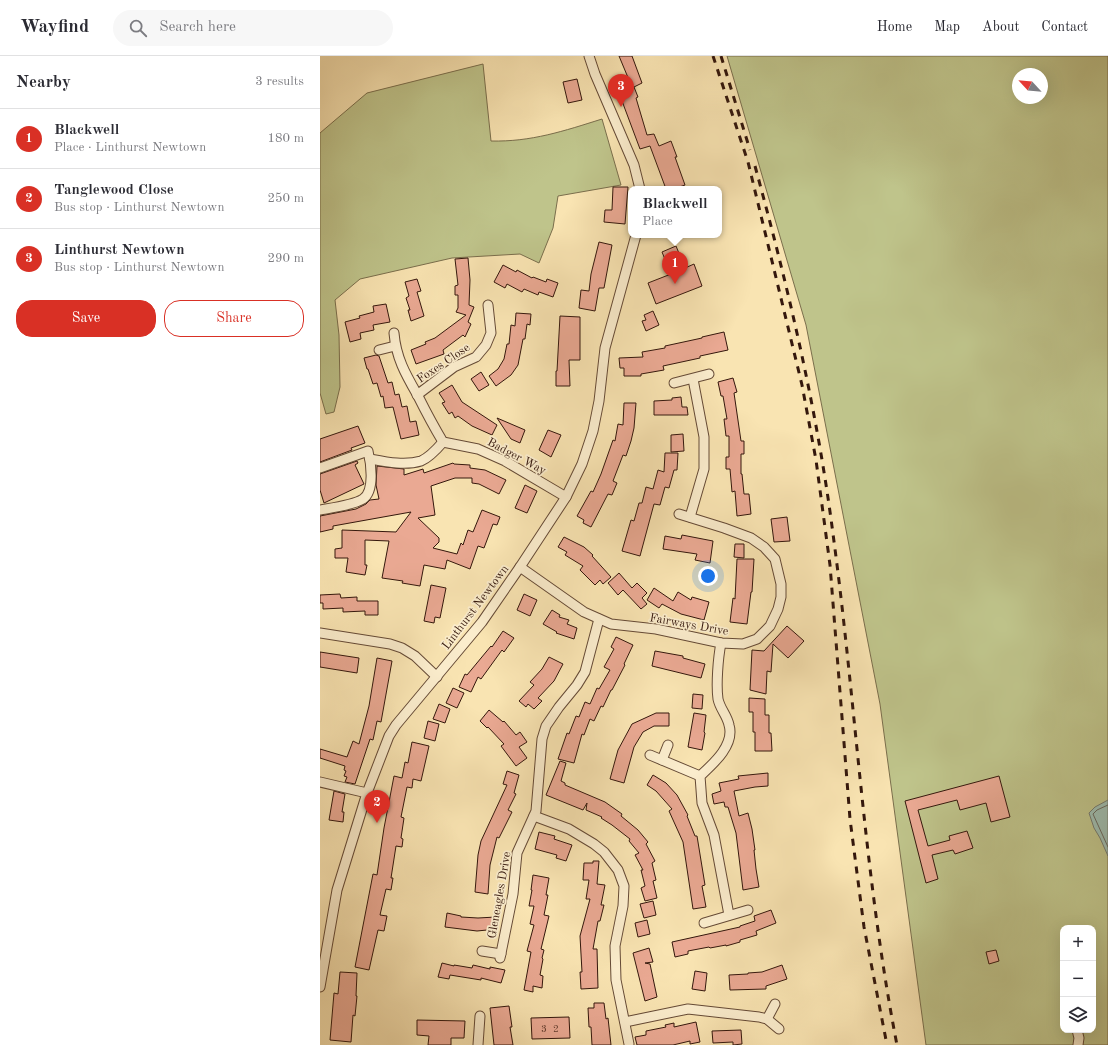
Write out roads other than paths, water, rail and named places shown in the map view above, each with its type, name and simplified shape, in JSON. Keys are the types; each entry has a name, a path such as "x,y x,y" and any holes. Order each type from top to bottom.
{"street":[{"path":"589,56 595,74 634,165 639,186"},
{"name":"Linthurst Newtown","path":"320,987 337,890 367,793 389,736 396,725 482,622 566,497 582,464 593,431 599,401 605,348 635,238"},
{"name":"Foxes Close","path":"417,394 454,367 476,357 486,345 491,332 488,306"},
{"path":"370,459 409,463 422,460 444,442 398,359 394,333"},
{"path":"379,350 395,346"},
{"path":"674,382 710,374"},
{"path":"690,517 704,469 704,438 693,379"},
{"name":"Badger Way","path":"444,442 478,449 505,461 566,497"},
{"path":"320,468 368,451 371,479 369,492 364,499 349,504 320,510"},
{"name":"Fairways Drive","path":"520,567 584,612 611,624 656,629 721,644 743,644 757,639 770,626 778,609 781,597 781,584 775,559 764,547 751,538 679,514"},
{"name":"Gleneagles Drive","path":"482,951 500,956 512,894 517,853 536,811 542,740 546,726 559,707 577,686 585,672 599,619"},
{"path":"320,633 390,644 402,648 415,656 437,677"},
{"path":"721,644 719,655 718,699 729,725 729,736 724,749 716,760 700,776 702,803 714,835 729,915"},
{"path":"662,760 668,745"},
{"path":"650,755 700,776"},
{"path":"320,782 367,793"},
{"path":"534,816 569,829 594,844 604,852 618,870 624,886 623,906 615,946 616,980 629,1044"},
{"path":"704,923 748,910"},
{"path":"767,1019 775,1004"},
{"path":"625,1022 688,1009 759,1016 767,1019 779,1029"},
{"path":"478,1045 480,1016"},
{"path":"1078,1033 1078,1045"}],"water":[{"path":"1108,800 1108,856 1094,828 1089,813 1095,807"}],"railway":[{"path":"713,56 748,162 802,385 816,460 830,565 850,819 864,927 887,1045"},
{"path":"721,56 750,150"},
{"path":"755,166 790,303 819,441 841,598 876,918 897,1045"}],"place":[{"name":"Linthurst Newtown","path":"621,107"},
{"name":"Blackwell","path":"675,284"},
{"name":"Tanglewood Close","path":"377,823"}]}
